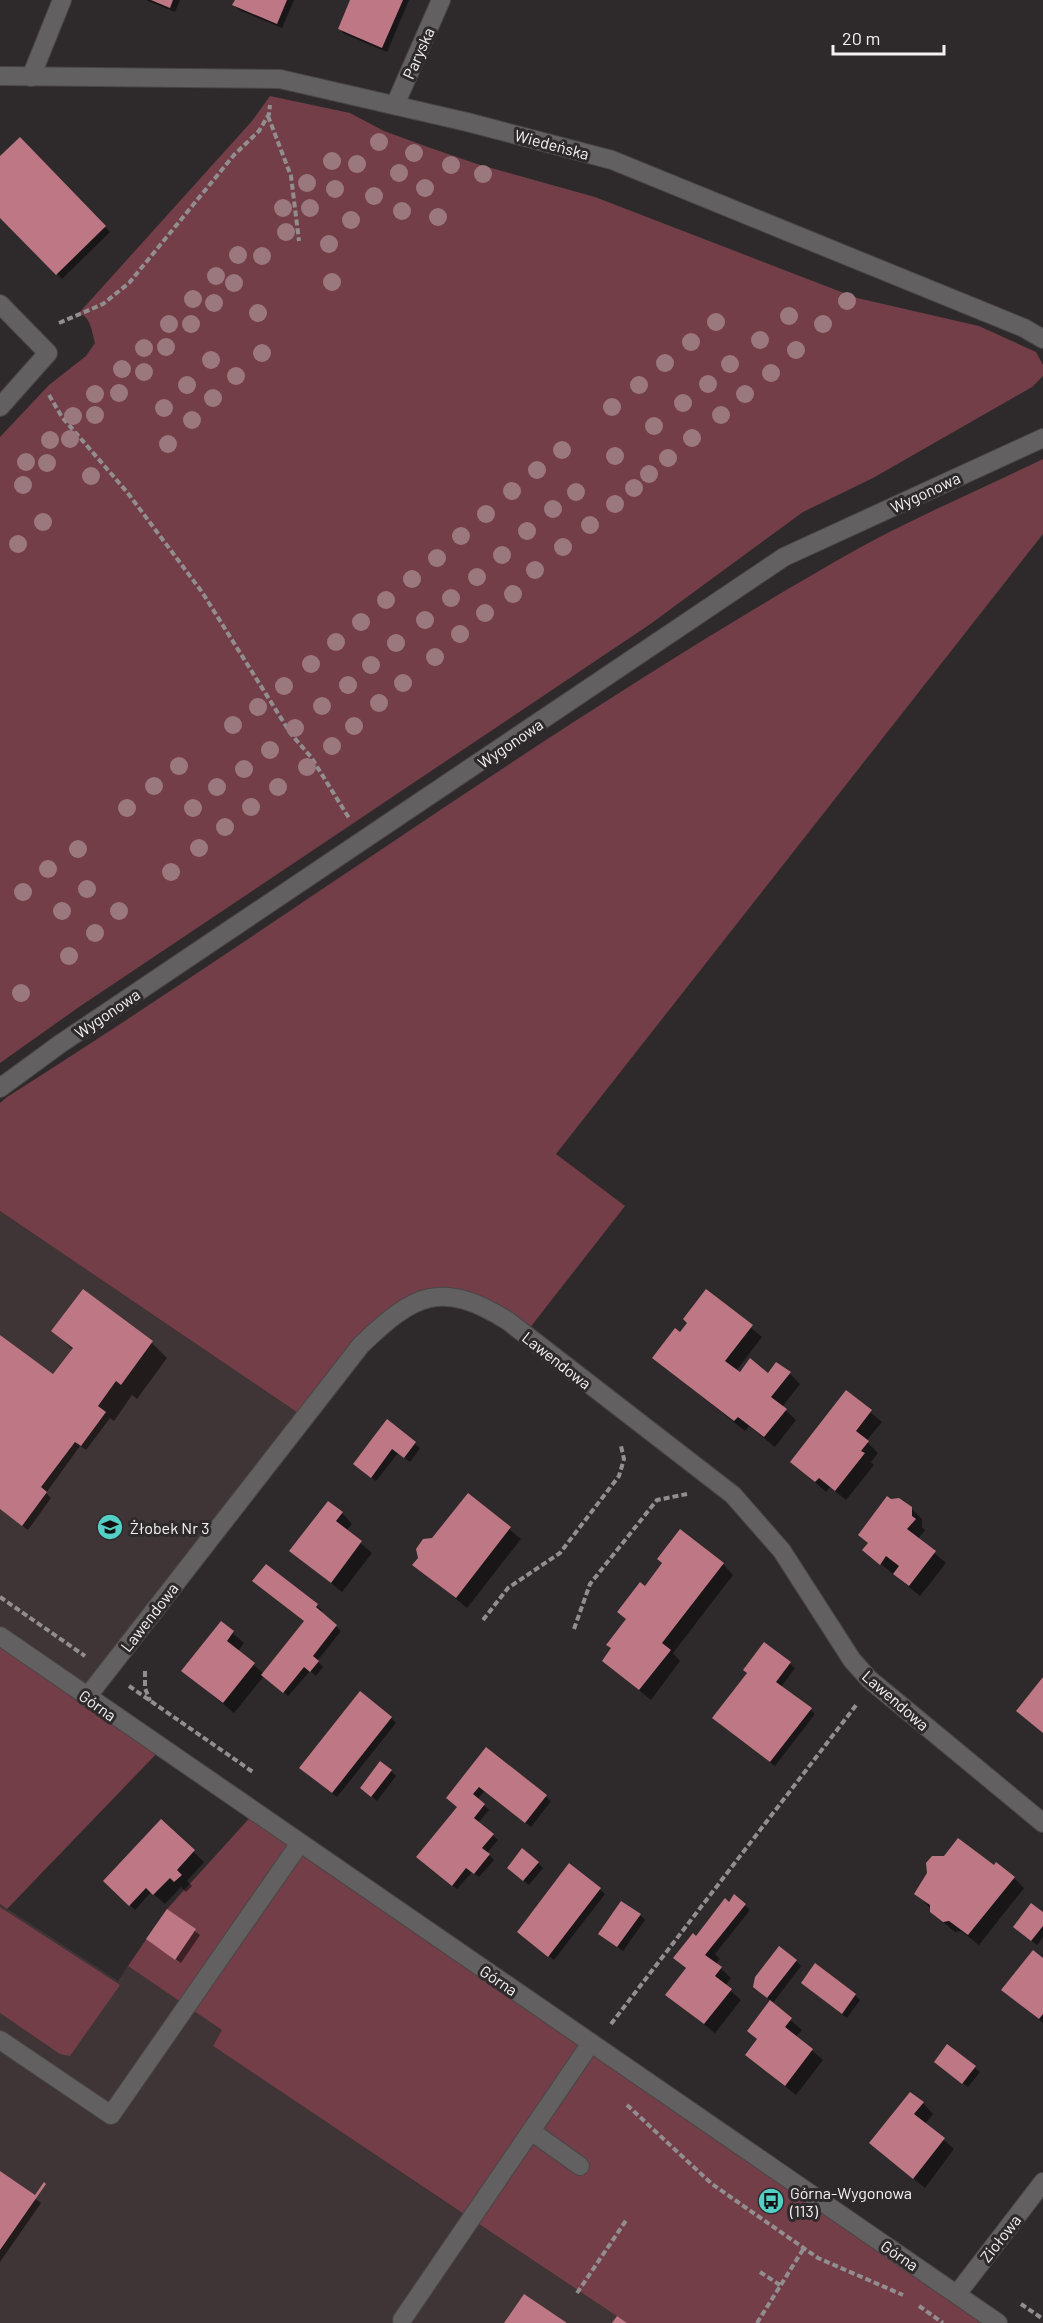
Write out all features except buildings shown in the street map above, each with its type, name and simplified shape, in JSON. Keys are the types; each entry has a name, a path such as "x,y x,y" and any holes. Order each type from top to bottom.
{"street":[{"path":"31,77 62,0"},
{"name":"Paryska","path":"394,105 441,0"},
{"name":"Wiedeńska","path":"0,76 270,78 394,105 612,159 1043,339"},
{"path":"0,304 48,352 0,407"},
{"name":"Wygonowa","path":"0,1088 60,1044 784,557 1043,438"},
{"name":"Lawendowa","path":"87,1697 361,1345 390,1316 418,1301 443,1296 461,1297 483,1305 508,1321 733,1496 782,1551 852,1660 869,1679 1043,1822"},
{"name":"Górna","path":"0,1636 998,2323"},
{"path":"0,2040 111,2115 300,1843"},
{"path":"402,2320 591,2043"},
{"path":"531,2131 580,2166"},
{"name":"Ziołowa","path":"957,2294 1043,2182"}],"path":[{"path":"270,78 268,116 291,176 299,241"},
{"path":"31,335 115,296 196,204 268,116"},
{"path":"35,368 62,417 128,492 212,607 274,707 311,757 364,841"},
{"path":"483,1620 508,1588 560,1553 619,1476 624,1460 618,1439"},
{"path":"574,1629 590,1584 657,1500 670,1495 690,1494"},
{"path":"82,1654 88,1653"},
{"path":"146,1668 143,1677 151,1701"},
{"path":"591,2043 620,2013 862,1698"},
{"path":"621,2099 712,2184 818,2258 906,2297"},
{"path":"577,2293 627,2219"},
{"path":"757,2323 804,2248"},
{"path":"760,2272 780,2286"},
{"path":"915,2304 943,2323"}],"shaded area":[{"path":"270,96 350,113 384,131 477,164 595,197 857,298 979,326 1036,352 1043,365 1043,376 1032,387 873,478 803,512 649,625 79,1007 0,1063 0,437 49,385 86,356 95,343 89,321 79,313 252,121"},
{"path":"1043,459 1043,534 556,1154 625,1206 525,1334 461,1297 390,1316 304,1417 0,1211 0,1103 7,1097 537,746 751,611 883,535"},
{"name":"Żłobek Nr 3","path":"0,1211 304,1417 87,1697 0,1636"},
{"path":"0,1636 162,1748 7,1909 0,1904"},
{"path":"255,1812 998,2323 627,2323 213,2046 222,2030 128,1966 167,1909"},
{"path":"0,1904 118,1981 128,1966 223,2030 213,2046 627,2323 0,2323"},
{"path":"0,1907 120,1985 70,2056 60,2054 0,2013"}],"place":[{"name":"Żłobek Nr 3","path":"110,1527"},
{"name":"Górna-Wygonowa (113)","path":"771,2201"}]}
